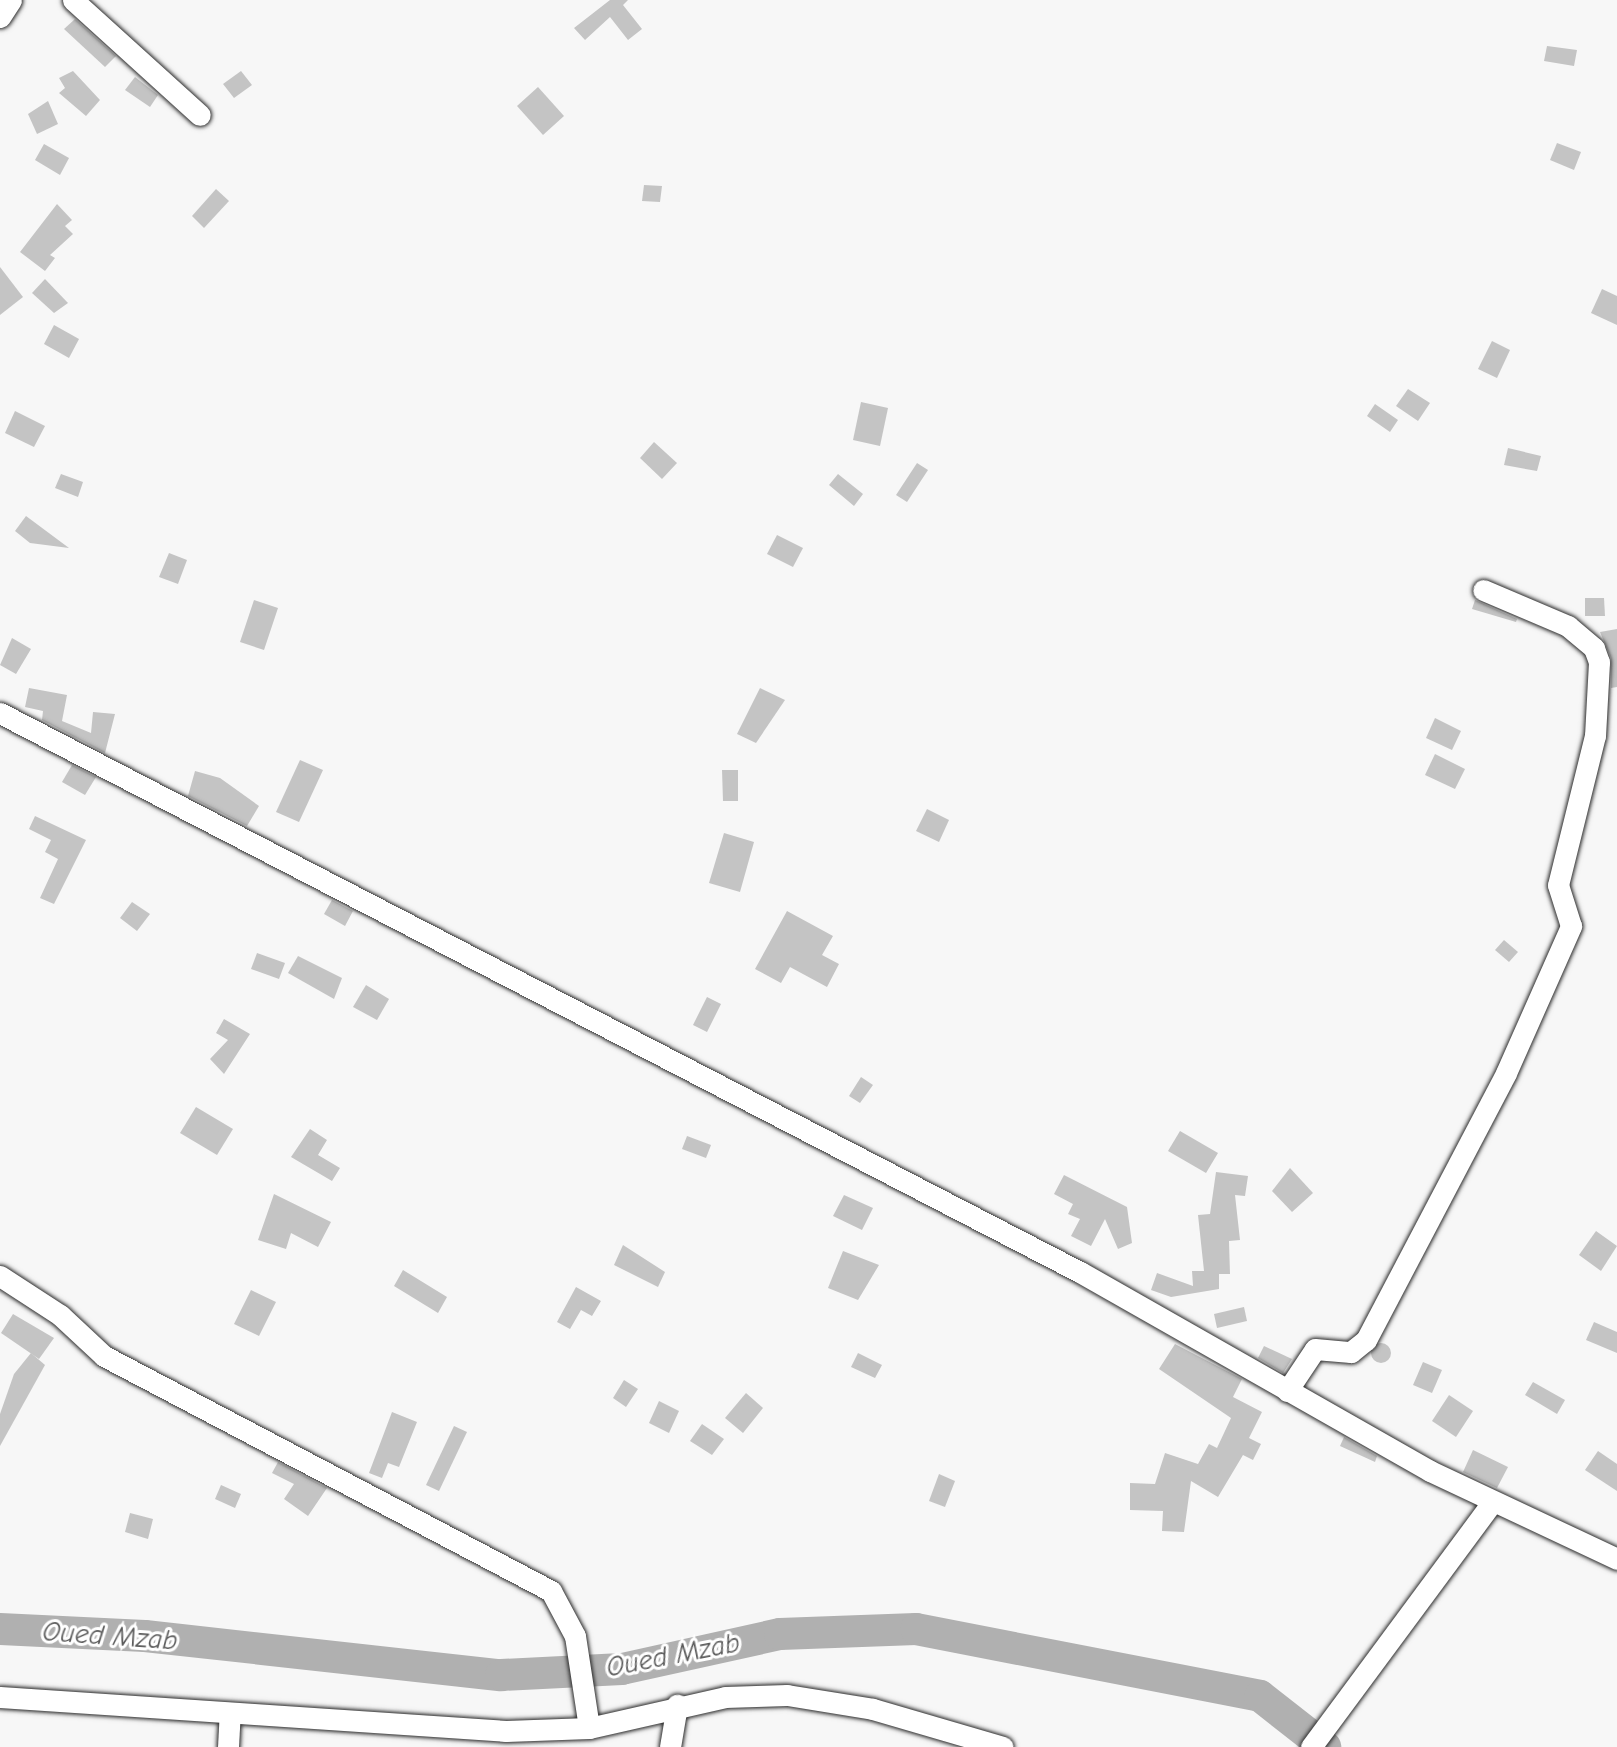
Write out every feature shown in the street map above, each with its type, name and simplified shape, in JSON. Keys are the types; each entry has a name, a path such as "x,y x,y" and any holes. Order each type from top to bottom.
{"street":[{"path":"0,17 11,0"},
{"path":"73,0 200,115"},
{"path":"1287,1391 1315,1349 1351,1352 1366,1340 1493,1097 1571,926 1558,885 1595,736 1599,662 1594,648 1568,626 1483,590"},
{"path":"0,713 1080,1272 1287,1391 1492,1502 1617,1559"},
{"path":"0,1276 61,1315 104,1356 551,1591 575,1636 589,1728"},
{"path":"1311,1747 1492,1502"},
{"path":"0,1697 447,1731 589,1728 677,1705 787,1695 873,1709 1003,1747"},
{"path":"670,1747 677,1705"},
{"path":"228,1747 230,1713"}],"building":[{"path":"610,0 628,0 623,5 642,29 628,40 610,17 585,40 574,28"},
{"path":"75,19 116,56 105,67 64,29"},
{"path":"1547,46 1577,50 1574,66 1544,61"},
{"path":"73,71 100,100 86,116 59,93 65,88 59,78"},
{"path":"241,71 252,85 234,98 223,84"},
{"path":"135,77 158,95 150,107 125,90"},
{"path":"538,87 564,116 543,135 517,106"},
{"path":"48,101 58,124 37,134 28,114"},
{"path":"1557,143 1581,152 1574,170 1550,160"},
{"path":"44,144 69,158 60,175 35,160"},
{"path":"644,185 662,186 660,202 642,201"},
{"path":"216,189 229,201 204,228 192,216"},
{"path":"57,204 72,220 65,226 73,234 50,255 55,258 45,271 20,252"},
{"path":"0,267 23,297 0,315"},
{"path":"45,279 68,303 54,313 32,293"},
{"path":"1602,289 1617,296 1617,325 1591,313"},
{"path":"54,325 79,339 69,358 44,344"},
{"path":"1492,341 1510,350 1497,378 1478,369"},
{"path":"1408,389 1430,403 1418,421 1396,406"},
{"path":"861,402 888,408 880,446 853,440"},
{"path":"1375,404 1398,420 1390,432 1367,416"},
{"path":"15,411 45,426 34,447 5,433"},
{"path":"654,442 677,463 662,479 640,458"},
{"path":"1508,448 1541,456 1537,471 1504,465"},
{"path":"917,463 928,470 907,502 896,495"},
{"path":"61,474 83,482 78,497 55,488"},
{"path":"838,474 863,494 854,506 829,485"},
{"path":"26,516 69,548 30,543 15,531"},
{"path":"777,535 803,548 793,567 767,554"},
{"path":"169,553 187,560 178,584 159,577"},
{"path":"1585,598 1604,598 1605,616 1585,616"},
{"path":"254,600 278,608 264,650 240,642"},
{"path":"1475,600 1517,619 1516,622 1472,609"},
{"path":"1617,629 1617,687 1611,688 1611,658 1600,632"},
{"path":"12,638 31,649 16,674 0,665"},
{"path":"29,688 67,695 62,721 91,733 93,712 115,714 105,753 42,720 43,711 25,707"},
{"path":"760,688 785,700 756,743 737,734"},
{"path":"1435,718 1461,731 1452,750 1426,738"},
{"path":"1435,754 1465,769 1455,789 1425,775"},
{"path":"300,760 323,770 299,822 276,812"},
{"path":"72,765 96,777 85,795 62,782"},
{"path":"722,770 738,770 738,801 723,801"},
{"path":"195,771 220,778 259,806 247,826 188,796"},
{"path":"927,809 949,820 939,842 916,831"},
{"path":"35,816 86,840 54,904 40,898 58,859 45,852 51,840 29,829"},
{"path":"724,833 754,842 740,892 709,883"},
{"path":"332,900 353,911 345,926 324,914"},
{"path":"132,902 150,914 137,931 120,918"},
{"path":"787,911 833,936 822,955 839,964 827,987 790,967 781,983 755,969"},
{"path":"1504,940 1518,952 1509,962 1495,950"},
{"path":"257,953 285,963 279,979 251,969"},
{"path":"298,956 342,978 334,999 288,973"},
{"path":"366,985 389,999 377,1020 353,1007"},
{"path":"707,997 721,1004 707,1032 693,1025"},
{"path":"224,1019 250,1034 224,1074 210,1059 228,1040 216,1033"},
{"path":"861,1077 873,1085 860,1103 849,1096"},
{"path":"196,1107 233,1129 217,1155 180,1133"},
{"path":"310,1129 327,1140 318,1155 340,1168 332,1181 291,1157"},
{"path":"1180,1131 1218,1153 1206,1173 1168,1151"},
{"path":"687,1136 711,1145 706,1158 682,1149"},
{"path":"1290,1168 1313,1193 1292,1212 1272,1191"},
{"path":"1216,1172 1248,1176 1245,1196 1235,1195 1240,1240 1229,1241 1230,1274 1219,1274 1219,1289 1171,1297 1151,1290 1157,1273 1193,1286 1192,1271 1204,1271 1198,1215 1210,1214"},
{"path":"1064,1175 1127,1207 1132,1243 1118,1249 1105,1219 1091,1246 1071,1236 1080,1219 1068,1214 1073,1204 1054,1194"},
{"path":"274,1194 331,1222 318,1247 291,1233 286,1249 258,1240"},
{"path":"844,1195 873,1208 862,1230 833,1216"},
{"path":"1596,1231 1617,1246 1601,1271 1579,1255"},
{"path":"623,1245 665,1272 658,1287 614,1265"},
{"path":"843,1251 879,1265 858,1300 828,1288"},
{"path":"403,1270 447,1297 438,1313 394,1286"},
{"path":"576,1287 601,1301 592,1316 581,1310 570,1329 557,1322"},
{"path":"251,1290 276,1302 259,1336 234,1324"},
{"path":"1244,1307 1247,1321 1217,1328 1214,1314"},
{"path":"13,1314 54,1338 39,1359 1,1333"},
{"path":"1594,1322 1617,1332 1617,1353 1586,1340"},
{"path":"1381,1343 1388,1346 1391,1353 1388,1360 1381,1363 1374,1360 1371,1353 1374,1346"},
{"path":"1175,1344 1242,1379 1233,1397 1262,1412 1249,1438 1261,1444 1253,1460 1243,1455 1218,1497 1191,1481 1184,1532 1162,1531 1163,1511 1130,1510 1130,1483 1155,1484 1165,1453 1198,1464 1209,1444 1217,1448 1231,1418 1159,1369"},
{"path":"1264,1346 1292,1359 1283,1373 1258,1358"},
{"path":"31,1353 45,1365 0,1446 0,1414 14,1374"},
{"path":"858,1353 882,1365 875,1378 851,1367"},
{"path":"1423,1362 1442,1370 1432,1393 1413,1385"},
{"path":"624,1380 638,1389 626,1407 613,1398"},
{"path":"1533,1382 1565,1400 1557,1414 1525,1395"},
{"path":"746,1393 763,1408 743,1433 725,1418"},
{"path":"1449,1395 1473,1411 1456,1437 1432,1421"},
{"path":"659,1401 679,1411 669,1433 649,1423"},
{"path":"392,1412 417,1422 399,1467 388,1463 382,1478 369,1473"},
{"path":"702,1424 724,1439 712,1455 690,1441"},
{"path":"454,1426 467,1432 439,1491 426,1485"},
{"path":"1344,1437 1377,1456 1375,1462 1340,1446"},
{"path":"1473,1450 1508,1467 1497,1488 1463,1472"},
{"path":"1598,1451 1617,1464 1617,1491 1585,1470"},
{"path":"278,1462 327,1488 308,1516 284,1499 294,1484 272,1473"},
{"path":"939,1474 955,1481 945,1507 929,1501"},
{"path":"221,1485 241,1494 235,1508 215,1499"},
{"path":"130,1513 153,1519 148,1539 125,1532"}],"waterway":[{"name":"Oued Mzab","path":"0,1629 145,1636 501,1675 622,1669 780,1634 916,1629 1260,1696 1325,1747"}]}
